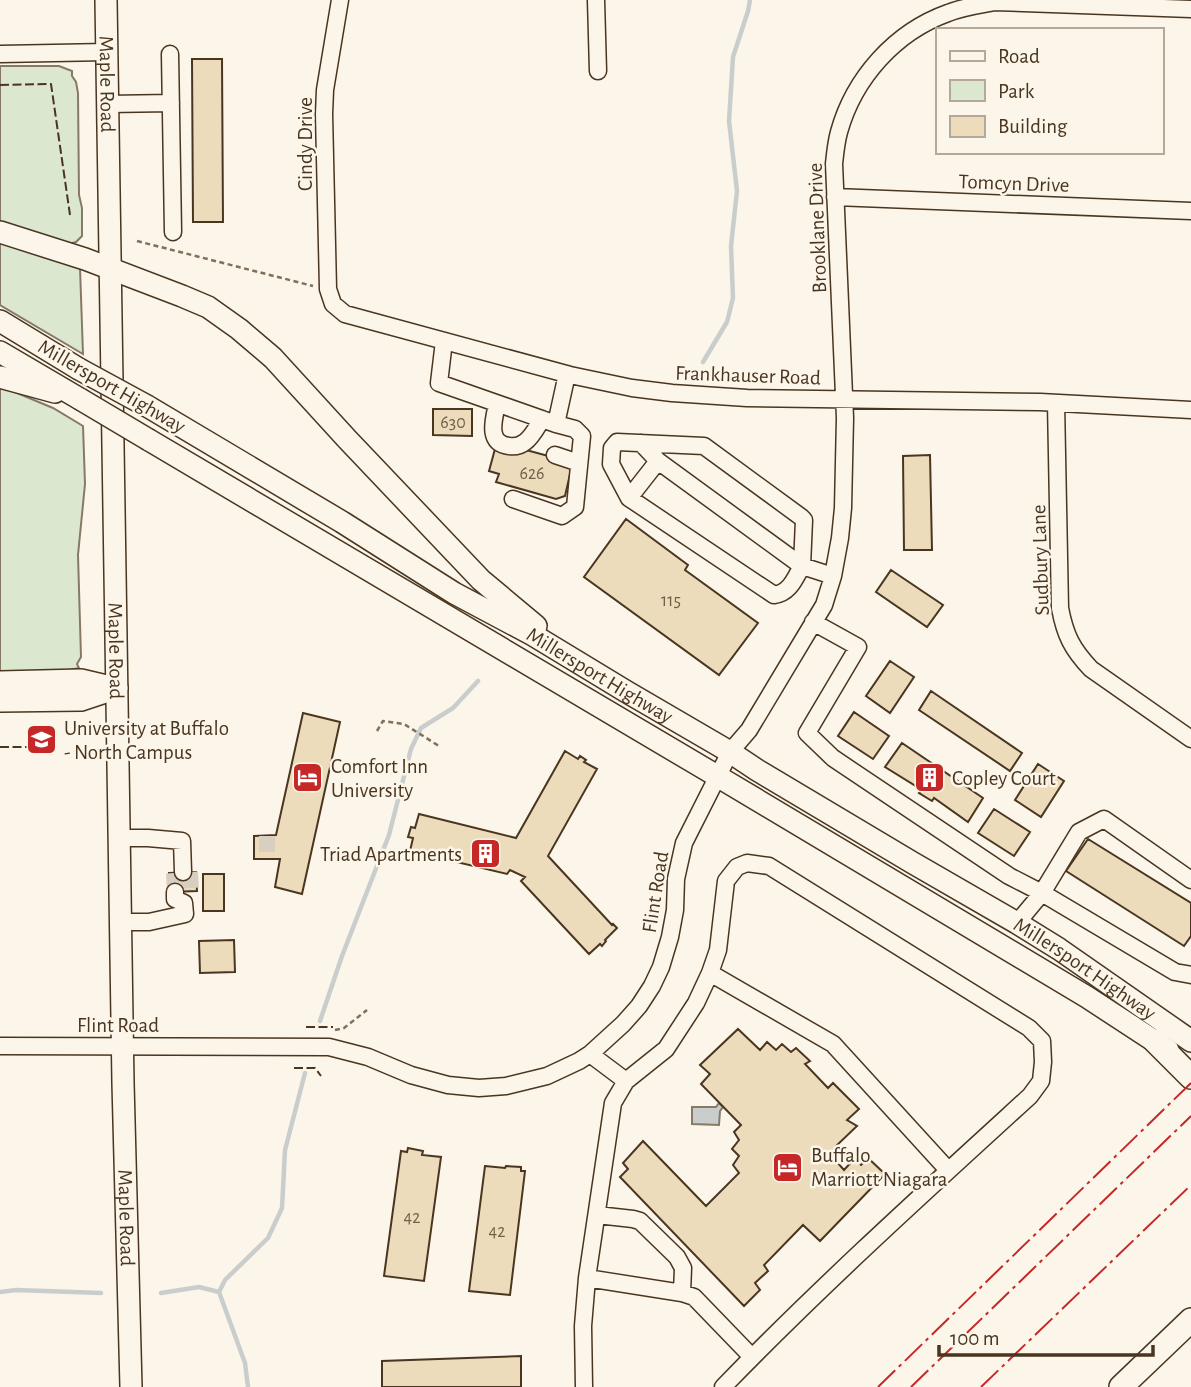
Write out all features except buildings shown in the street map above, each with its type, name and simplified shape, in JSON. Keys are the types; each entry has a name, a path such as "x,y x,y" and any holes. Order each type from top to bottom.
{"highway":[{"path":"1155,1041 1191,1077"},
{"path":"1121,1387 1191,1321"},
{"path":"1143,1387 1191,1338"}],"main road":[{"name":"Maple Road","path":"106,0 122,1046 131,1387"},
{"path":"0,232 85,259 161,288 208,307 239,328 274,358 481,579 573,659"},
{"name":"Millersport Highway","path":"0,321 342,522 454,593 533,635 1017,923 1191,1041"},
{"name":"Millersport Highway","path":"0,352 1087,997 1191,1066"},
{"path":"0,377 80,399"},
{"path":"0,682 81,680 117,688"},
{"path":"0,701 81,700 117,688"}],"street":[{"name":"Cindy Drive","path":"328,289 324,114 325,90 340,0"},
{"path":"596,0 598,71"},
{"name":"Brooklane Drive","path":"844,400 834,164 838,134 846,111 870,69 905,36 948,13 971,6 996,2 1191,9"},
{"path":"0,54 107,52"},
{"path":"170,54 173,232"},
{"path":"108,104 171,103"},
{"name":"Tomcyn Drive","path":"835,197 1191,211"},
{"name":"Frankhauser Road","path":"328,289 335,307 349,315 567,374 632,388 747,398 1056,403 1191,410"},
{"path":"444,341 439,383 575,429 582,436 575,507 562,516 513,499"},
{"path":"497,404 492,428 494,437 500,444 519,446 549,422 567,374"},
{"name":"Flint Road","path":"0,1046 329,1047 368,1057 424,1079 479,1088 506,1086 547,1076 590,1054 623,1024 652,986 670,937 675,910 676,879 684,843 730,752 749,730 824,605 833,576 843,508 844,400"},
{"name":"Sudbury Lane","path":"1056,403 1060,608 1063,627 1078,655 1091,669 1191,739"},
{"path":"617,442 641,443 704,446 802,517 802,566 788,590 774,595 629,498 611,464 612,448 617,442"},
{"path":"641,443 658,461 802,566 833,576"},
{"path":"555,455 579,463"},
{"path":"629,498 658,461"},
{"path":"813,622 858,647 807,733 833,758 1009,876 1174,972 1191,975"},
{"path":"1017,923 1042,894 1079,832 1104,819 1191,880"},
{"path":"119,838 182,841 182,869"},
{"path":"584,1387 583,1326 587,1278 613,1103 626,1082 666,1049 696,1003 710,973 720,936 726,881 737,867 747,863 769,866 1029,1028 1042,1041 1043,1062 1041,1082 1030,1096 948,1170 723,1387"},
{"path":"121,922 149,922 185,914 183,895"},
{"path":"710,973 833,1044 948,1170"},
{"path":"590,1054 626,1082"},
{"path":"597,1215 640,1222 677,1257 683,1268 682,1293"},
{"path":"587,1278 694,1297 752,1357"}],"path":[{"path":"137,241 328,289"},
{"path":"377,731 383,721 404,724 439,746"},
{"path":"335,1030 344,1028 367,1010"}],"green space":[{"path":"0,66 59,66 72,71 78,93 79,195 82,208 82,236 76,242 65,245 0,222"},
{"path":"0,240 80,268 83,354 0,305"},
{"path":"0,386 53,408 83,426 85,484 78,555 79,668 54,673 0,672"}],"shaded area":[{"path":"719,1103 723,1107 719,1125 692,1124 692,1107 716,1107"}],"waterway":[{"path":"703,362 727,322 733,298 731,246 737,191 729,121 733,57 750,0"},
{"path":"320,1021 389,835 411,749 421,728 453,708 478,681"},
{"path":"219,1292 225,1280 268,1238 282,1208 285,1150 305,1073"},
{"path":"161,1293 199,1287 219,1292 245,1363 248,1387"},
{"path":"0,1292 16,1290 101,1293"}],"tunnel":[{"path":"267,836 267,859"},
{"path":"190,872 191,892"},
{"path":"174,873 175,892"}],"fence":[{"path":"0,85 51,84 70,215"},
{"path":"0,747 55,747"},
{"path":"306,1027 333,1027"},
{"path":"294,1068 315,1068 321,1076"}],"power":[{"path":"878,1387 1191,1083"},
{"path":"911,1387 1191,1116"},
{"path":"981,1387 1191,1185"}],"place":[{"name":"University at Buffalo - North Campus","path":"41,740"},
{"name":"Comfort Inn University","path":"308,778"},
{"name":"Copley Court","path":"929,778"},
{"name":"Triad Apartments","path":"485,854"},
{"name":"Buffalo Marriott Niagara","path":"788,1167"}]}
